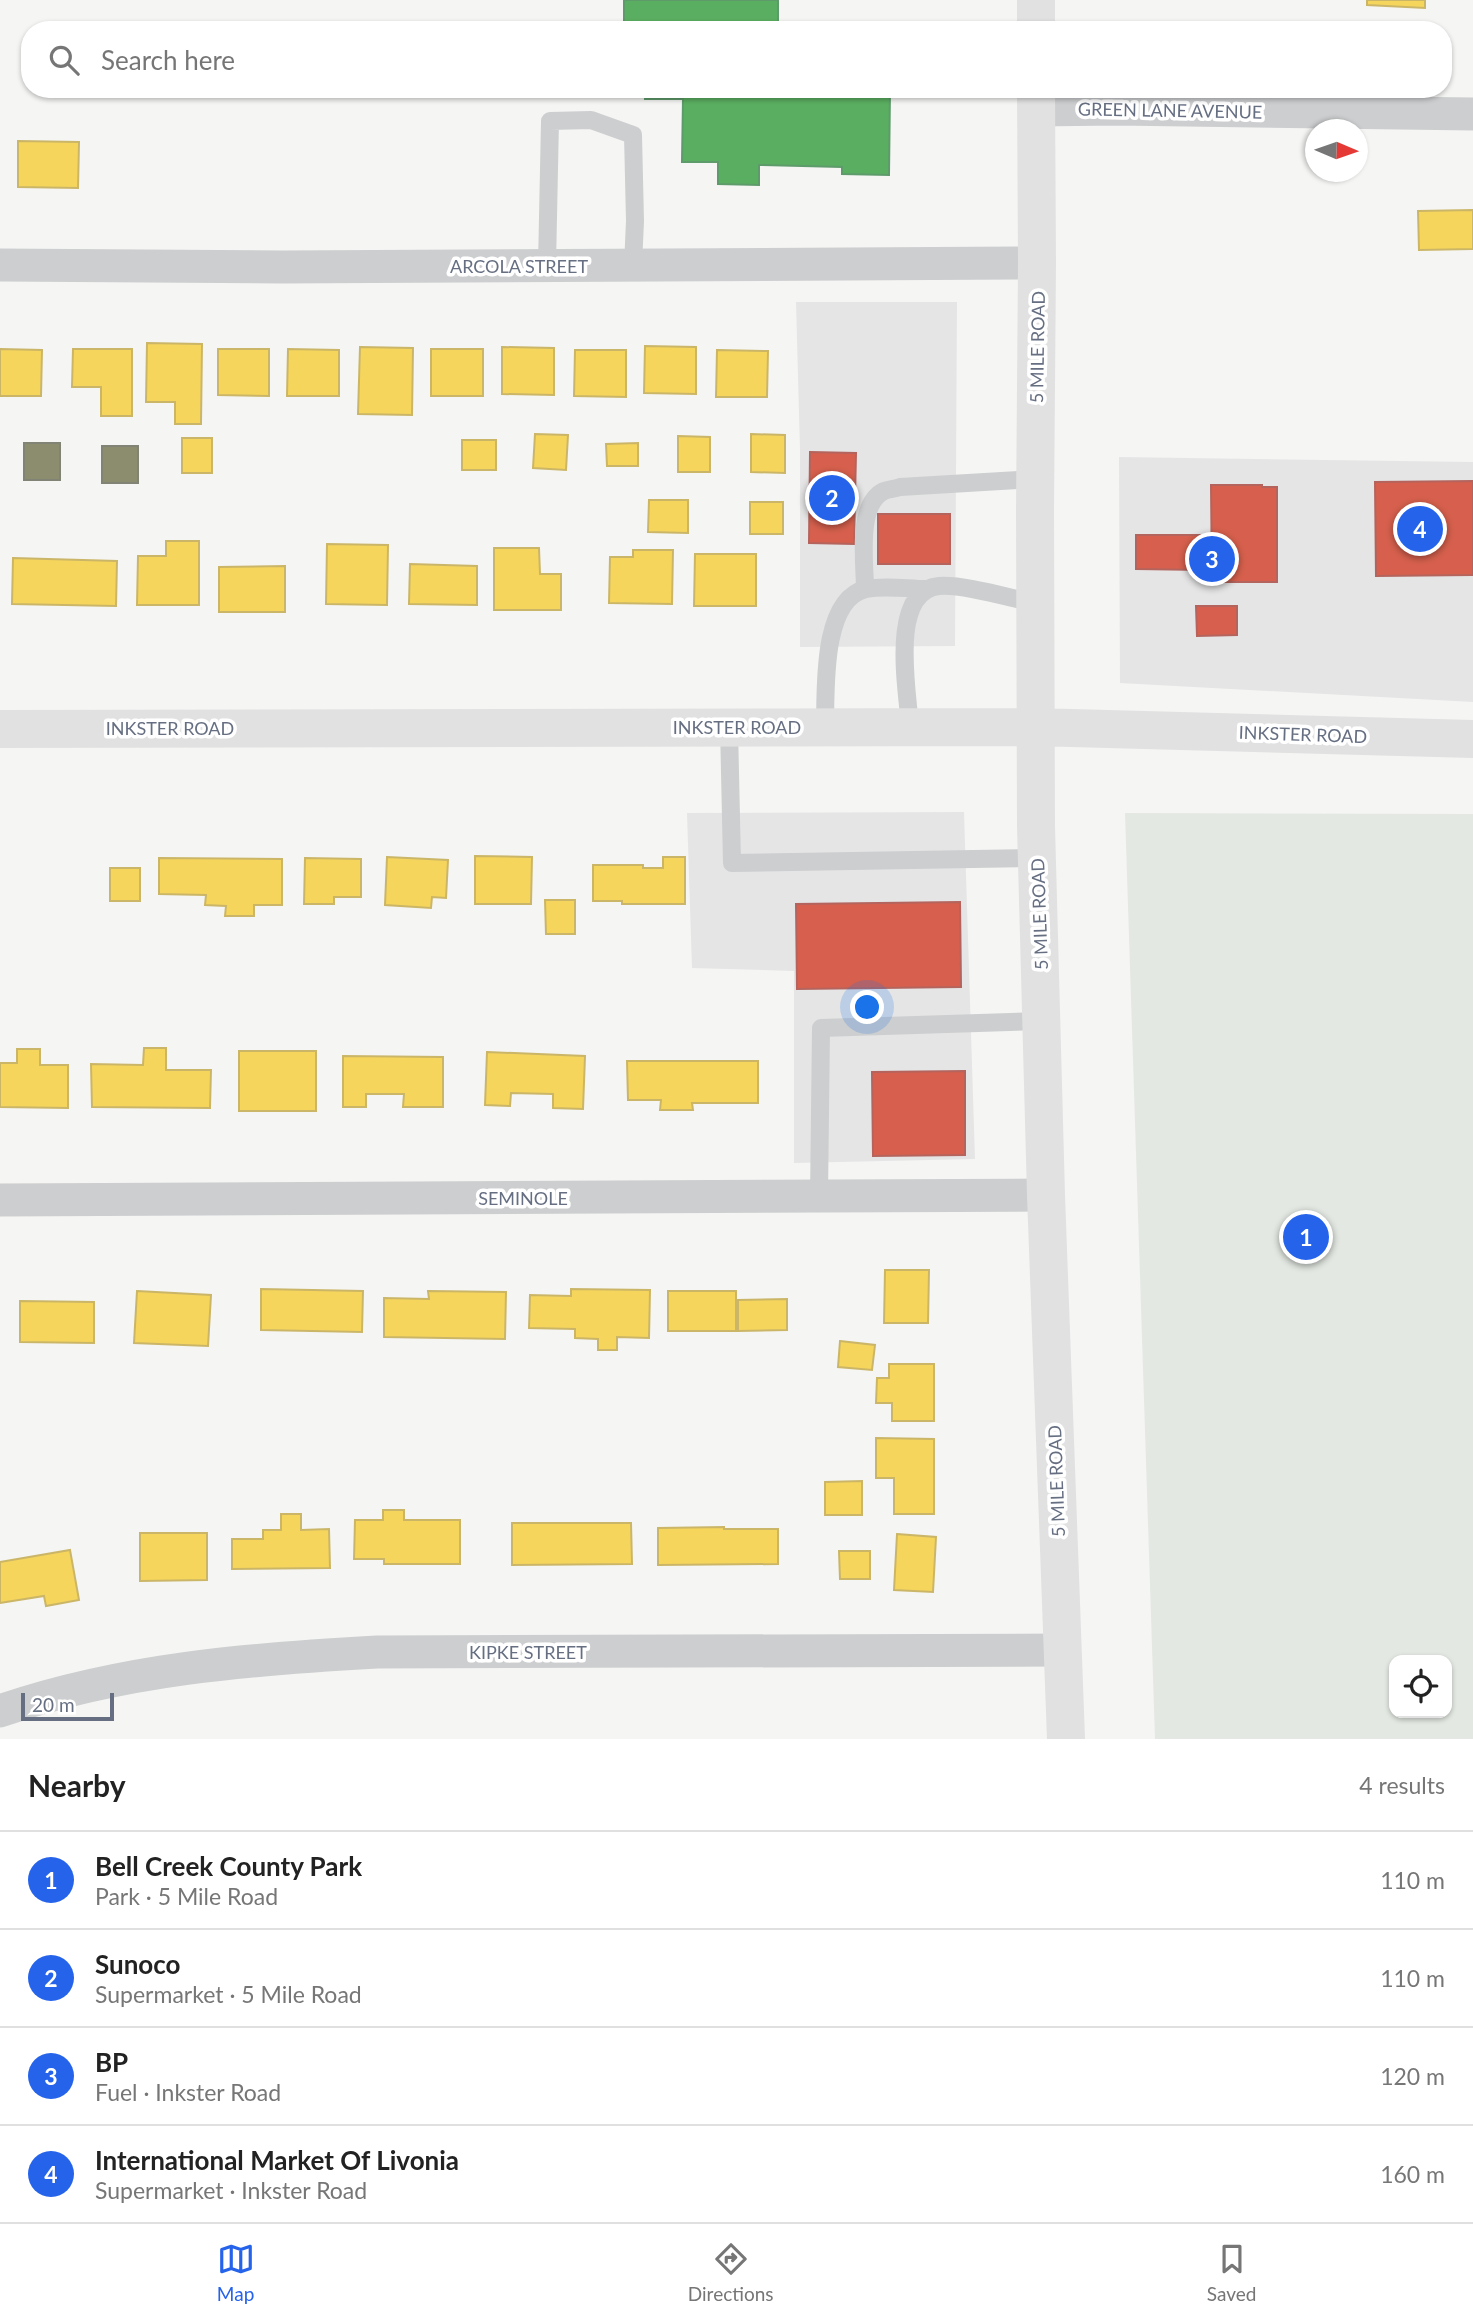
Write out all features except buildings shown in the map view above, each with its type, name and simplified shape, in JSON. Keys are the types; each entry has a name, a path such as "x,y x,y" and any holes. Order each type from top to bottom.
{"main road":[{"path":"1036,0 1036,21"},
{"name":"5 MILE ROAD","path":"1036,100 1037,858 1066,1739"},
{"name":"INKSTER ROAD","path":"0,729 1035,727 1473,739"}],"street":[{"name":"GREEN LANE AVENUE","path":"1036,100 1117,109 1473,114"},
{"name":"ARCOLA STREET","path":"0,265 633,266 1037,263"},
{"name":"SEMINOLE","path":"0,1200 1046,1195"},
{"name":"KIPKE STREET","path":"0,1711 128,1678 265,1658 391,1652 1063,1650"}],"lane":[{"path":"547,266 550,121 591,120 633,135 633,266"},
{"path":"865,589 865,517 872,501 882,492 900,487 1036,479"},
{"path":"825,727 827,674 834,625 848,597 865,589 953,587 1035,603"},
{"path":"910,727 906,626 910,609 927,589"},
{"path":"729,727 732,863 1037,858"},
{"path":"819,1197 821,1028 1042,1021"}],"shaded area":[{"path":"796,302 957,302 955,646 800,647 800,449"},
{"path":"1119,457 1473,462 1473,702 1120,683"},
{"path":"964,812 975,1159 794,1163 794,971 692,968 687,813"},
{"path":"1125,813 1473,814 1473,1739 1155,1739"}],"place":[{"name":"Sunoco","path":"832,498"},
{"name":"International Market Of Livonia","path":"1420,529"},
{"name":"BP","path":"1212,559"},
{"name":"Bell Creek County Park","path":"1306,1237"}]}
